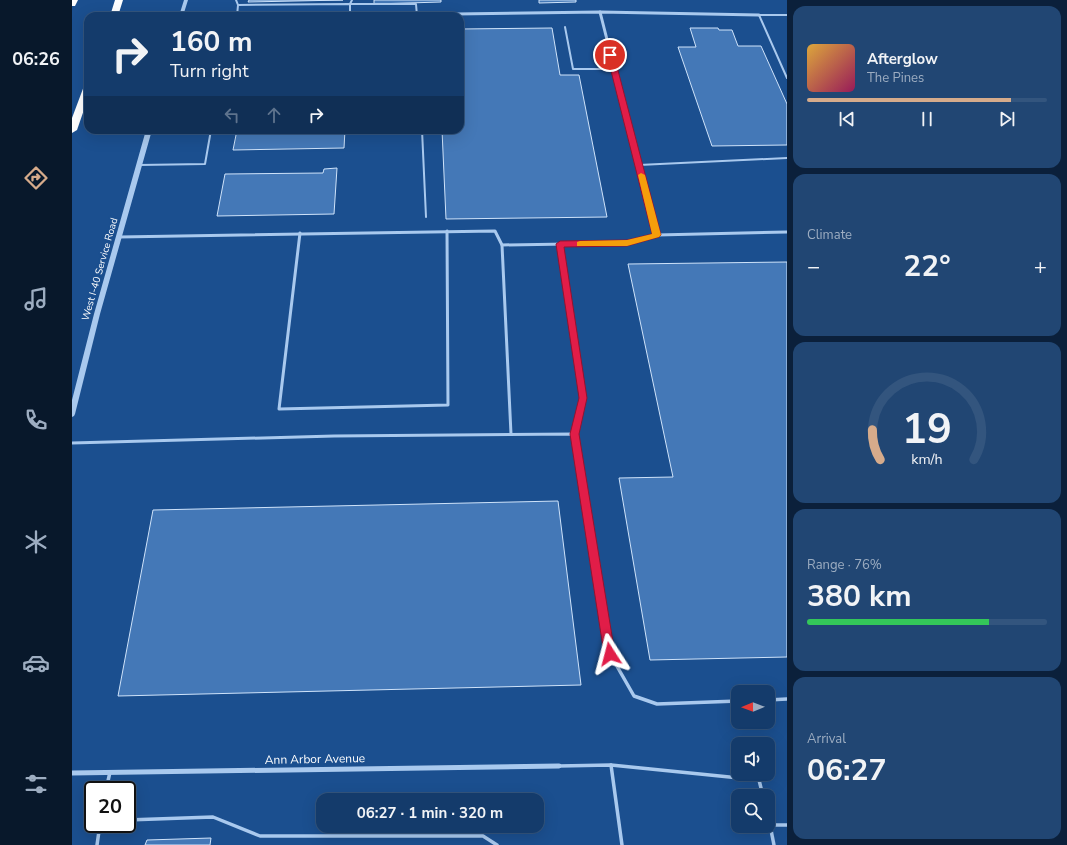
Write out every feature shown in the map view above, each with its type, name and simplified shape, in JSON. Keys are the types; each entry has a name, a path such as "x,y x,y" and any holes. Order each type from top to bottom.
{"highway":[{"path":"72,4 74,0"},
{"path":"115,12 119,0"},
{"path":"72,130 84,97"}],"street":[{"path":"182,12 186,0"},
{"path":"464,14 600,12 759,15"},
{"path":"600,12 657,235"},
{"name":"West I-40 Service Road","path":"72,414 97,314 148,134"},
{"name":"Ann Arbor Avenue","path":"72,773 559,766"}],"lane":[{"path":"236,0 238,5 237,12"},
{"path":"350,12 350,4 352,0"},
{"path":"238,5 416,4 417,12"},
{"path":"787,15 759,15 787,78"},
{"path":"565,27 573,69 614,69"},
{"path":"139,165 205,164 211,134"},
{"path":"422,134 426,218"},
{"path":"639,165 787,158"},
{"path":"300,233 279,410 448,405 447,231"},
{"path":"119,237 495,231 502,245 511,434"},
{"path":"502,245 627,243 657,235 787,232"},
{"path":"560,244 583,398 574,434 610,654 634,696 656,704 731,701"},
{"path":"72,443 574,434"},
{"path":"775,700 787,699"},
{"path":"559,766 611,765 759,780 761,789"},
{"path":"611,765 622,845"},
{"path":"108,781 110,772"},
{"path":"136,820 213,817 260,836 483,836 497,845"},
{"path":"775,825 787,825"},
{"path":"96,845 98,833"},
{"path":"772,833 774,845"}],"building":[{"path":"249,0 343,0 248,2"},
{"path":"374,0 441,0 441,2 374,4"},
{"path":"539,0 576,0 576,2 539,3"},
{"path":"552,28 560,75 579,75 607,217 446,219 442,134 464,134 464,29"},
{"path":"690,28 718,28 719,30 732,30 738,46 761,46 787,104 787,145 712,146 678,47 696,47"},
{"path":"236,134 345,134 344,148 233,150"},
{"path":"337,168 334,214 217,216 225,174 323,173 324,169"},
{"path":"787,262 787,657 650,660 619,478 673,477 628,264"},
{"path":"558,501 581,685 118,696 153,510"},
{"path":"211,838 210,845 145,845 147,840"}],"slow traffic":[{"path":"580,244 627,243 657,235 641,175"}],"route":[{"path":"610,55 657,235 627,243 560,244 583,398 574,434 610,654"}]}
